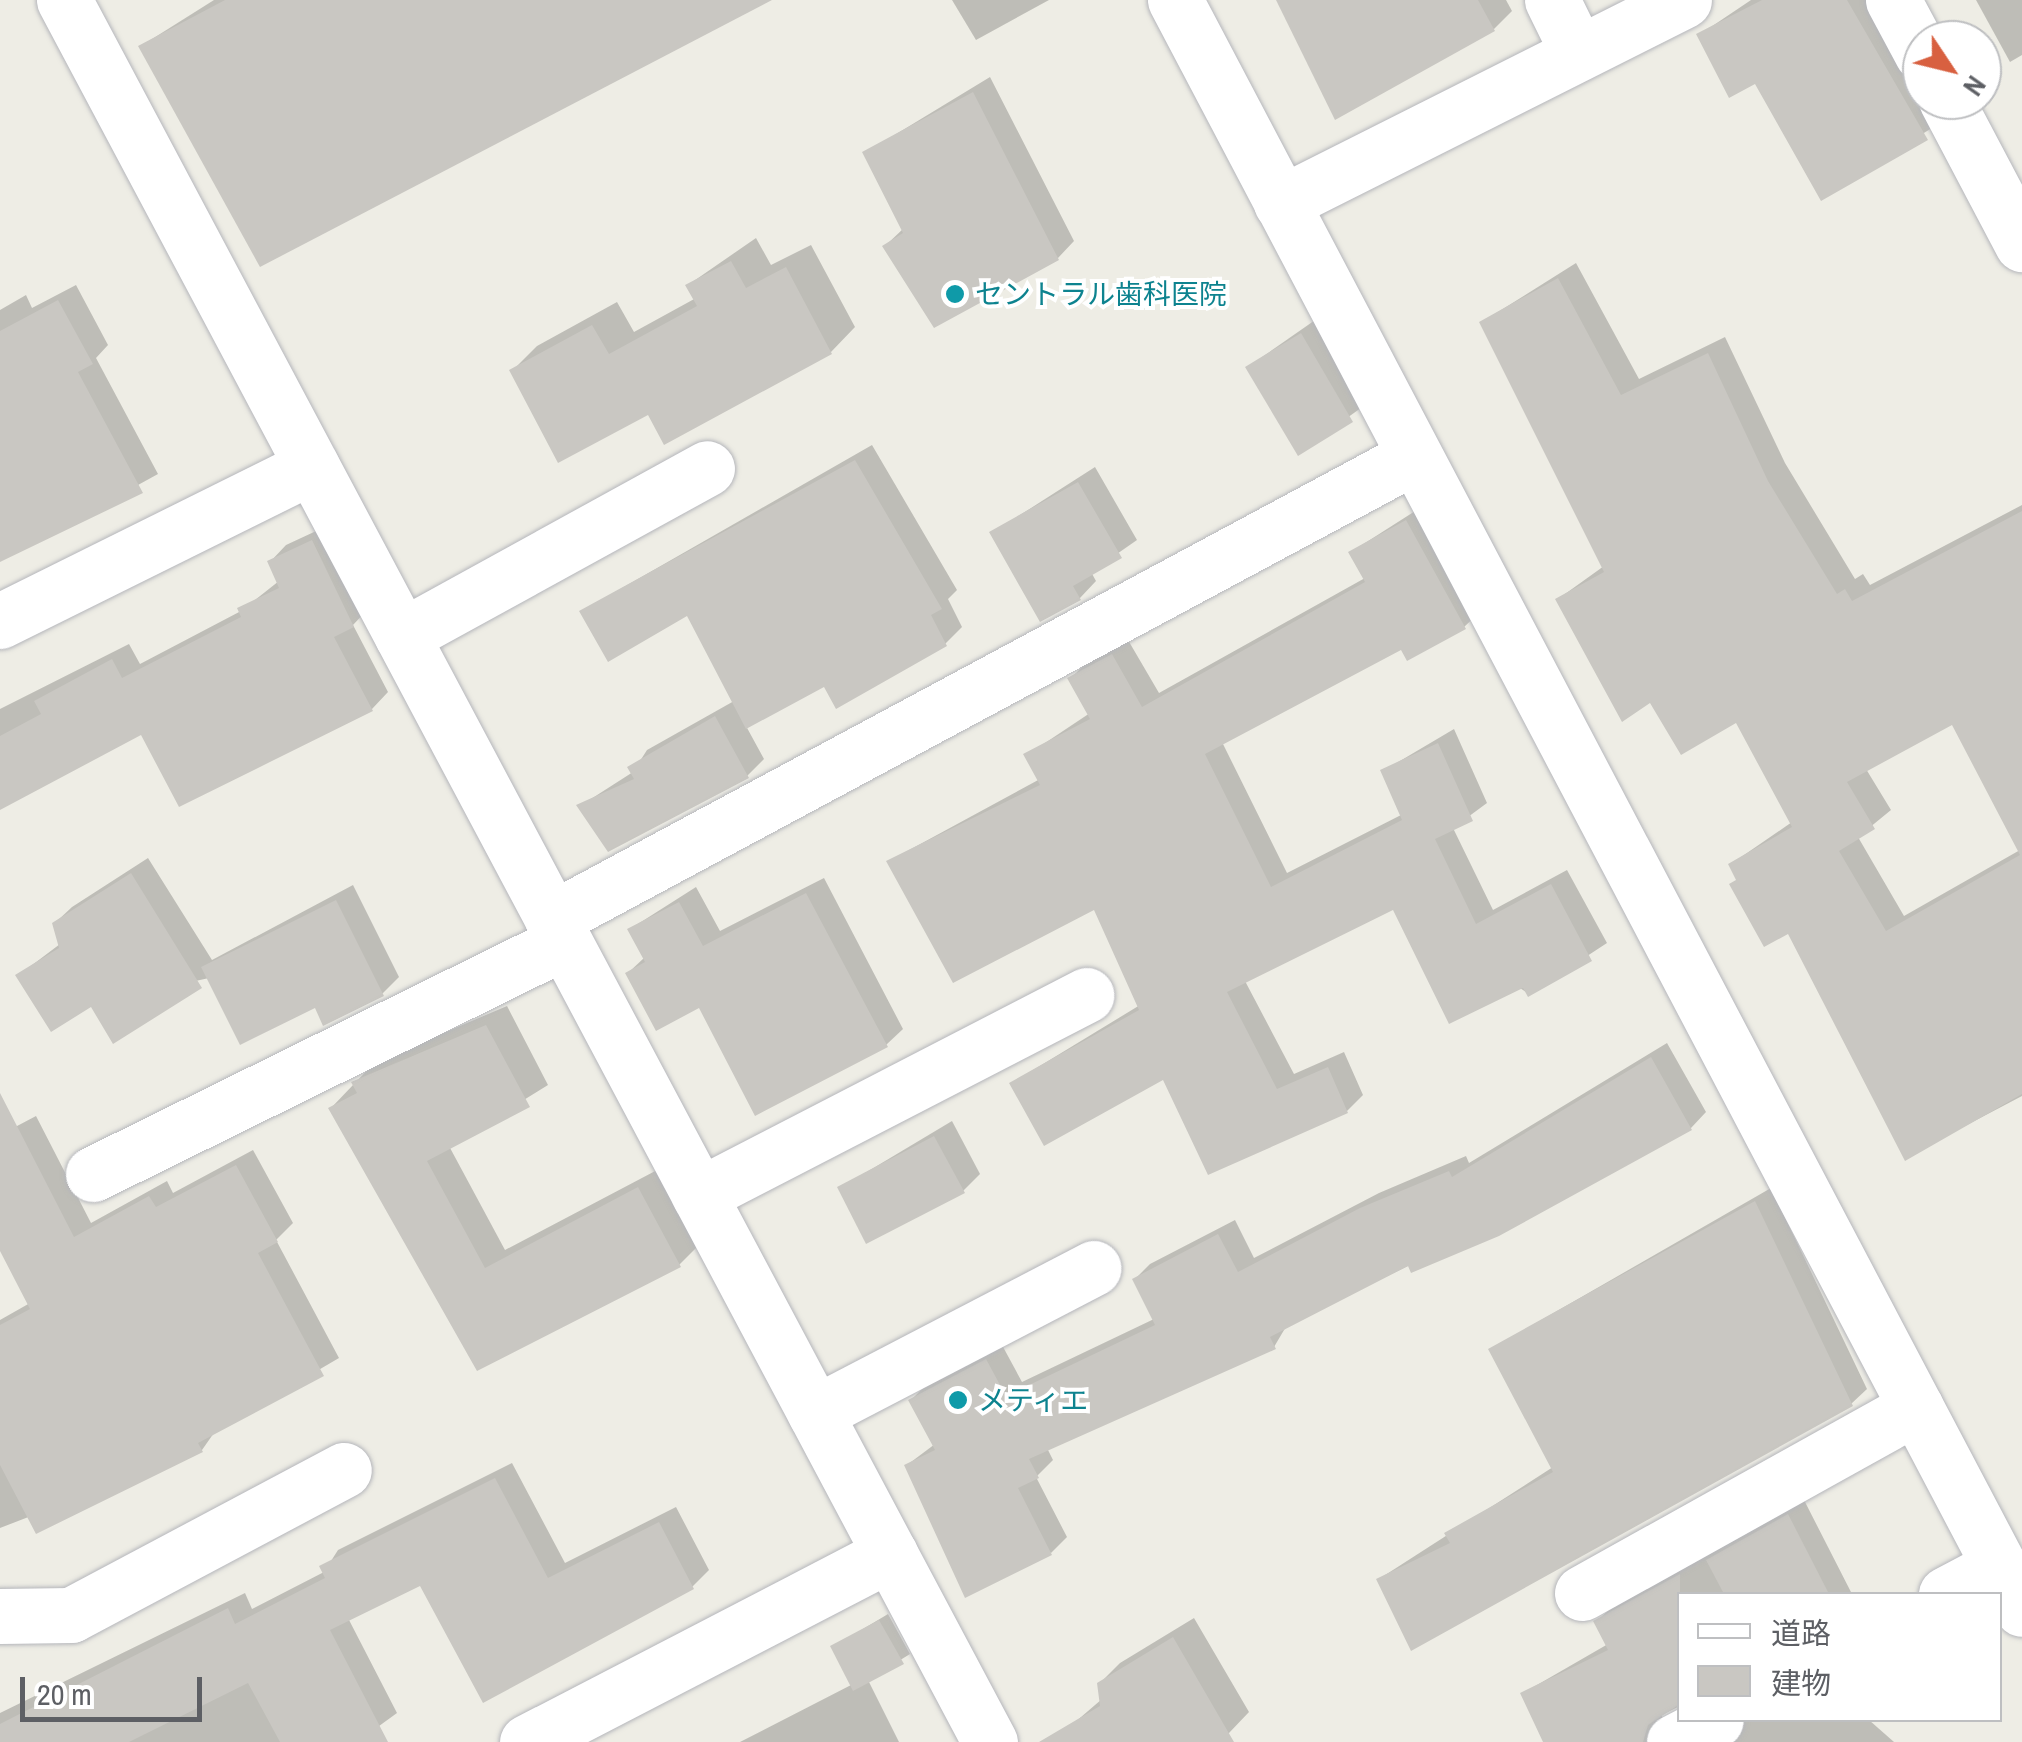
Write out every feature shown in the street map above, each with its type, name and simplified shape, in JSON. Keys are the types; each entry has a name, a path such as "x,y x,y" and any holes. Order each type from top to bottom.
{"street":[{"path":"1175,0 2011,1587 1965,1592"},
{"path":"1552,0 1578,54"},
{"path":"1282,204 1684,0"},
{"path":"78,5 312,466 990,1742"},
{"path":"1957,120 2022,244"},
{"path":"93,1174 558,931 1414,456"},
{"path":"0,621 312,466"},
{"path":"402,636 707,468"},
{"path":"699,1195 1086,995"},
{"path":"815,1413 1093,1268"},
{"path":"1582,1593 1916,1408"},
{"path":"0,1616 70,1615 344,1470"},
{"path":"527,1742 890,1554"},
{"path":"1674,1742 1712,1722"}],"building":[{"path":"225,0 772,0 260,267 138,46"},
{"path":"1276,0 1478,0 1495,31 1335,120"},
{"path":"1762,0 1847,0 1902,95 1902,120 1916,120 1928,140 1821,201 1755,84 1729,98 1696,34"},
{"path":"973,92 1059,260 934,328 882,246 903,233 862,152"},
{"path":"731,261 746,288 786,267 832,354 664,445 648,415 558,463 509,370 592,325 609,354 697,306 685,285"},
{"path":"1558,278 1621,395 1708,353 1768,481 1837,594 1845,589 1852,601 2022,511 2022,1094 1905,1161 1788,934 1764,947 1729,884 1736,880 1728,864 1792,827 1736,723 1681,755 1650,703 1622,722 1555,599 1604,572 1479,322","holes":["1952,725 2020,855 1886,931 1839,851 1875,829 1847,782"]},
{"path":"58,300 93,364 78,372 143,493 0,562 0,331"},
{"path":"1301,333 1353,422 1298,456 1245,367"},
{"path":"855,460 942,609 931,615 947,646 836,709 824,687 746,729 687,616 608,662 579,611"},
{"path":"1078,482 1122,558 1073,586 1081,600 1040,622 989,532"},
{"path":"1406,520 1466,629 1407,661 1401,650 1205,754 1271,887 1402,820 1380,770 1438,743 1473,821 1435,839 1476,924 1551,884 1592,961 1528,997 1523,988 1449,1024 1393,910 1227,992 1277,1089 1328,1067 1348,1113 1208,1175 1163,1080 1044,1146 1009,1083 1139,1010 1094,910 953,983 886,861 1040,785 1023,754 1090,719 1067,678 1112,654 1142,707 1365,582 1348,552"},
{"path":"312,540 354,627 334,637 373,711 179,807 141,735 0,810 0,736 41,714 34,701 112,659 122,678 241,617 237,608 279,588 267,561"},
{"path":"715,716 749,778 608,852 576,805 634,779 627,767"},
{"path":"131,873 202,988 113,1044 91,1007 51,1032 15,975 59,948 52,923"},
{"path":"806,893 888,1047 755,1116 699,1008 656,1031 625,973 645,962 627,929 679,902 703,946"},
{"path":"336,900 384,996 323,1026 315,1008 240,1045 201,967"},
{"path":"486,1025 530,1107 427,1161 485,1268 638,1187 681,1267 477,1371 328,1108 357,1093 351,1082"},
{"path":"1651,1057 1692,1130 1499,1236 1411,1273 1408,1266 1270,1337 1276,1349 1029,1459 1039,1478 1018,1488 1052,1555 965,1598 904,1465 935,1450 908,1400 986,1359 1006,1396 1155,1325 1132,1279 1218,1234 1238,1272 1360,1208 1449,1171 1452,1177"},
{"path":"0,1093 74,1237 149,1196 156,1207 236,1165 278,1242 258,1253 324,1376 198,1443 203,1452 36,1534 0,1465 0,1325 30,1309 0,1251"},
{"path":"934,1136 965,1193 866,1244 837,1187"},
{"path":"1755,1201 1853,1406 1411,1651 1376,1579 1450,1543 1444,1533 1553,1472 1488,1349"},
{"path":"495,1478 548,1578 659,1522 694,1589 483,1703 420,1586 330,1630 388,1742 280,1742 248,1683 129,1742 0,1742 0,1724 228,1608 235,1624 325,1578 319,1566"},
{"path":"1788,1514 1828,1592 1723,1592 1706,1560"},
{"path":"1680,1574 1677,1706 1648,1725 1643,1742 1543,1742 1520,1693 1608,1650 1593,1621"},
{"path":"879,1620 904,1664 853,1691 830,1646"},
{"path":"1173,1637 1234,1742 1039,1742 1100,1706 1097,1683"}],"place":[{"name":"セントラル歯科医院","path":"955,294"},
{"name":"メティエ","path":"958,1400"}]}
